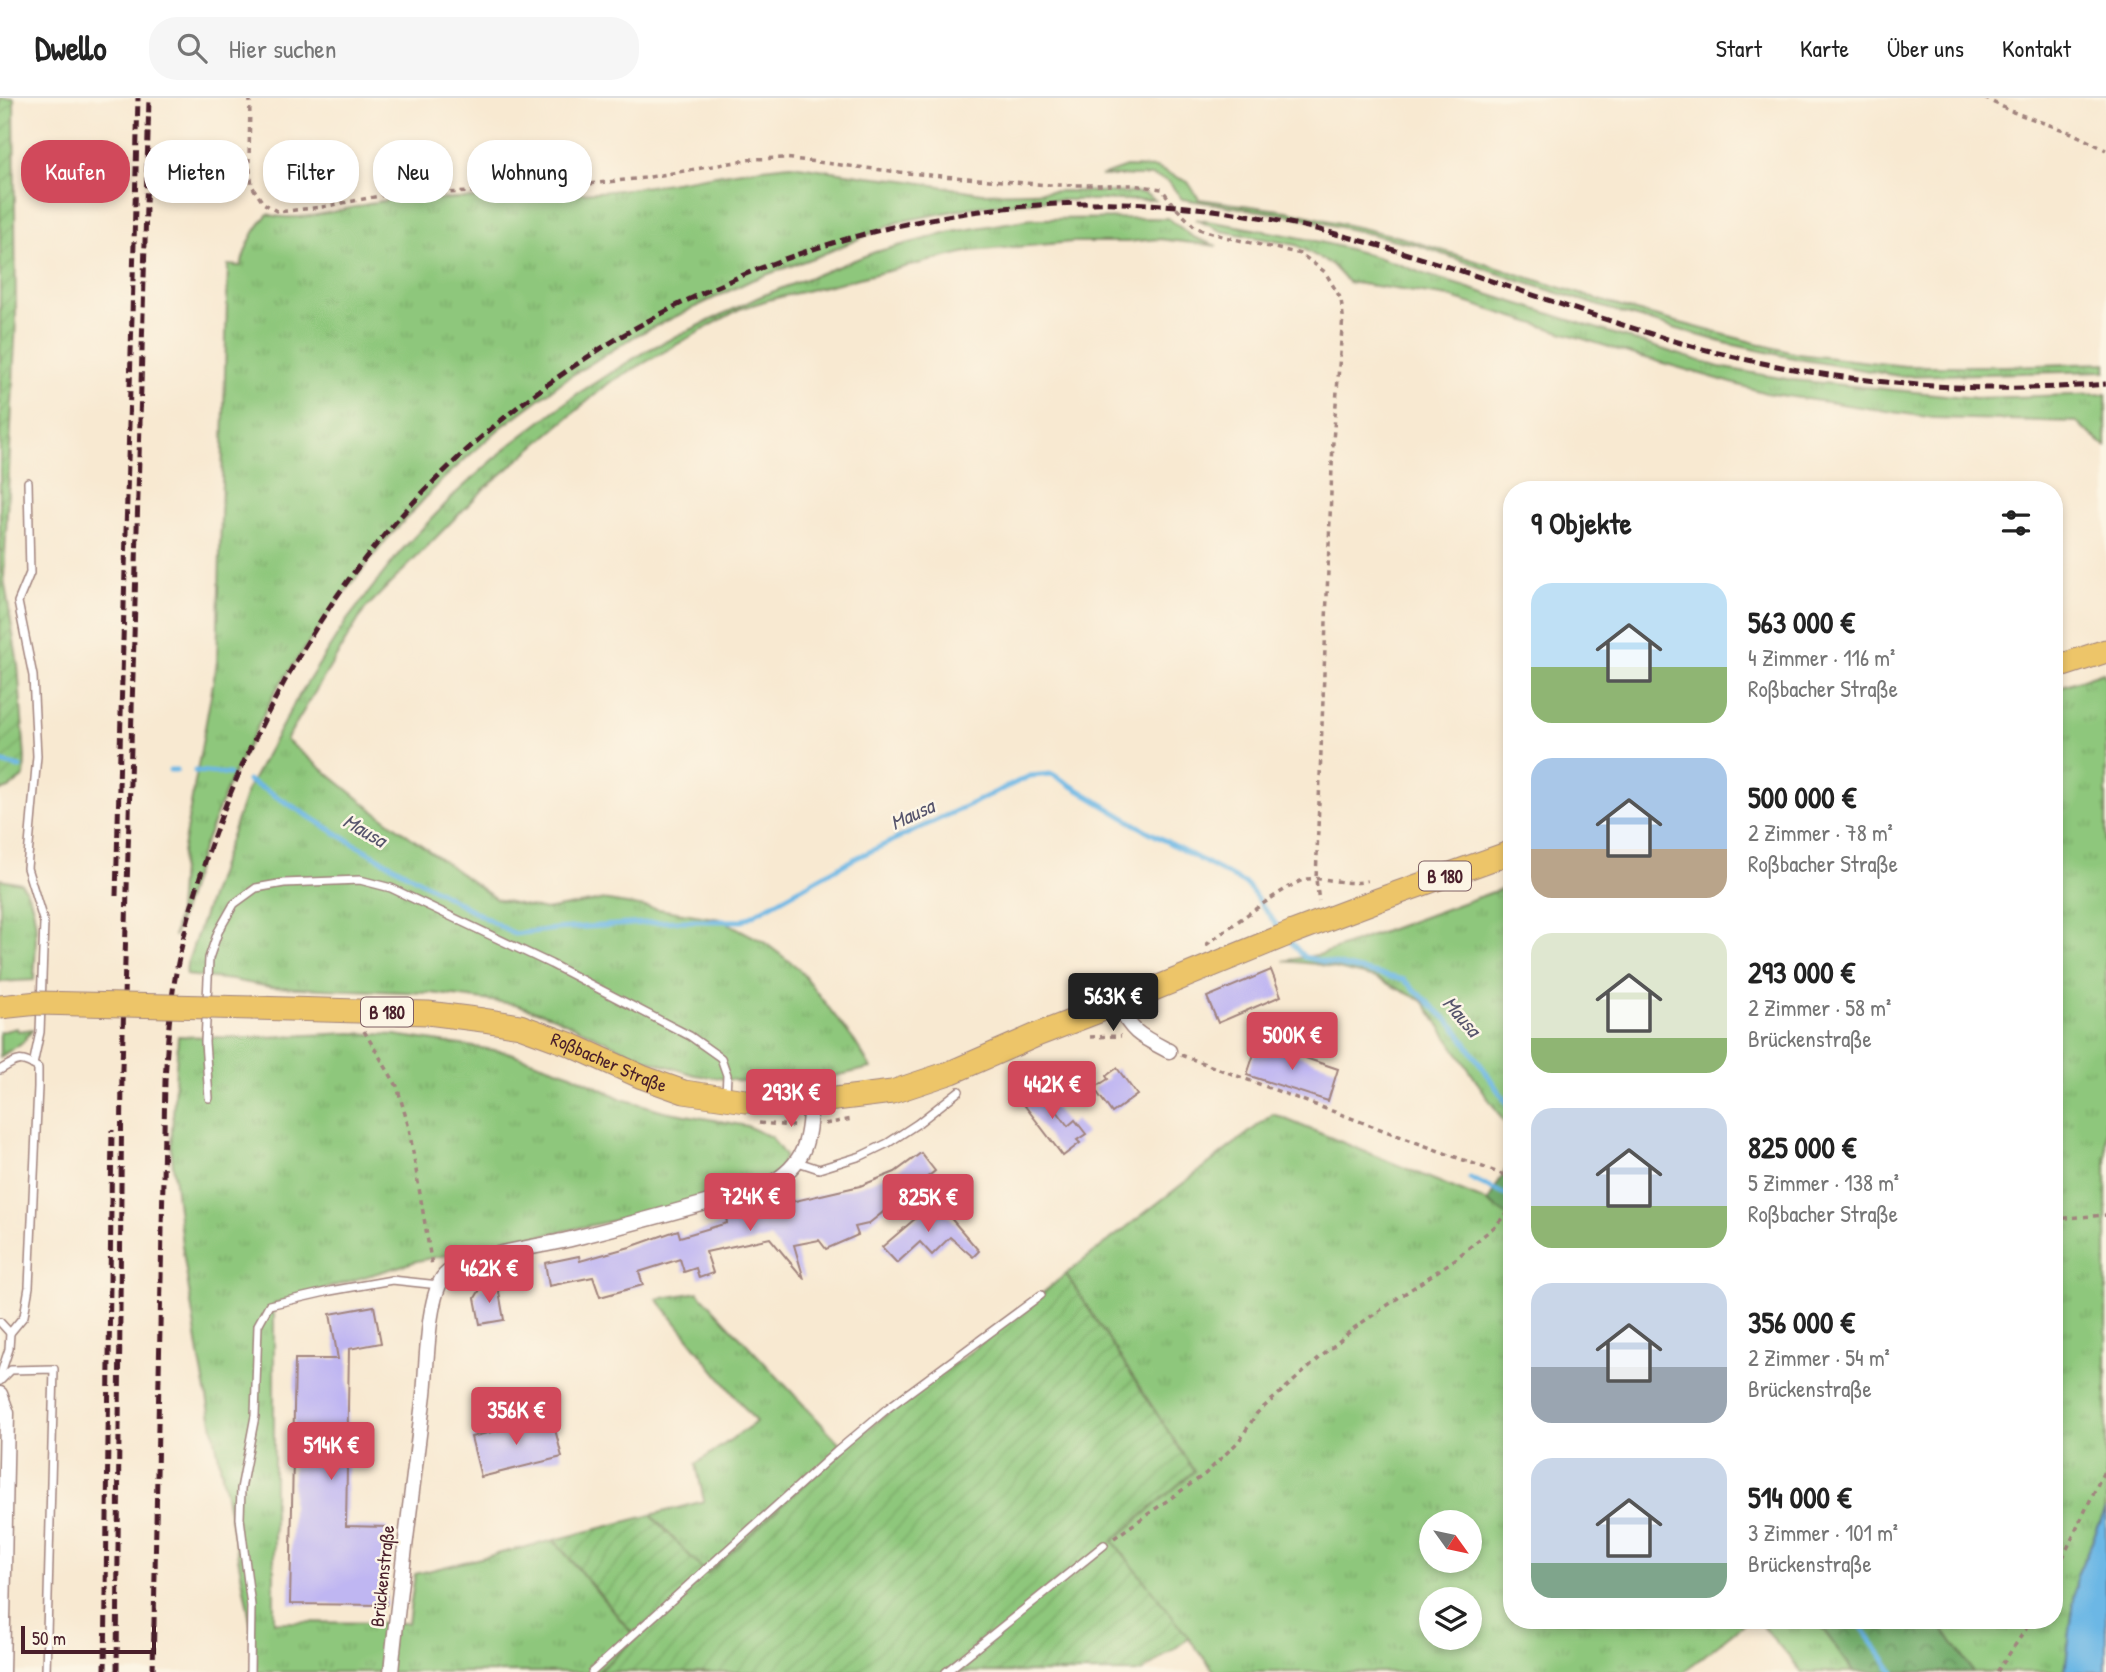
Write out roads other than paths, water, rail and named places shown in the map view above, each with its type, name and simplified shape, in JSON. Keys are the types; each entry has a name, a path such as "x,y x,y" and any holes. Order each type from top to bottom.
{"main road":[{"path":"2063,665 2106,651"},
{"name":"Roßbacher Straße","path":"0,1007 38,1003 428,1013 520,1026 684,1092 726,1099 811,1102 892,1092 952,1072 1041,1033 1293,932 1503,855"}],"street":[{"path":"1117,1004 1128,1025 1141,1036 1170,1051"},
{"path":"439,1285 446,1274 458,1266 569,1240 770,1184 798,1162 809,1127 811,1102"},
{"name":"Brückenstraße","path":"391,1672 431,1318 439,1285"},
{"path":"0,1394 7,1413 2,1672"}],"lane":[{"path":"28,482 30,573 19,602 33,676 37,756 27,868 44,923 40,1032 33,1065"},
{"path":"209,1098 205,1042 209,958 218,932 234,904 256,888 284,883 360,880 391,888 551,964 690,1036 721,1058 727,1075 726,1099"},
{"path":"0,1070 15,1060 28,1061 38,1068 30,1287 24,1317 10,1333 9,1349 0,1378"},
{"path":"798,1162 819,1169 861,1157 917,1124 959,1091"},
{"path":"250,1672 251,1606 240,1518 241,1489 255,1416 258,1325 269,1305 330,1291 392,1280 439,1285"},
{"path":"592,1672 888,1408 1041,1295"},
{"path":"0,1322 10,1333"},
{"path":"0,1378 12,1370 54,1369 46,1672"},
{"path":"946,1672 1104,1545"}],"water":[{"path":"2106,1509 2106,1672 2065,1672 2077,1575"}],"waterway":[{"name":"Mausa","path":"0,762 20,767"},
{"name":"Mausa","path":"170,770 177,770"},
{"name":"Mausa","path":"195,771 229,774"},
{"name":"Mausa","path":"248,781 514,934 675,921 742,921 852,860 1030,776 1052,774 1140,827 1247,885 1281,931"},
{"name":"Mausa","path":"1290,941 1304,957 1404,980 1455,1027 1503,1098"},
{"path":"1470,1178 1503,1194"},
{"name":"Mausa","path":"1863,1629 1893,1672"}],"railway":[{"path":"116,896 138,98"},
{"path":"117,1672 122,1069 149,98"},
{"path":"153,1672 165,1081 172,996 195,894 214,836 249,751 297,658 340,592 355,571 436,479 529,398 631,331 740,276 856,236 976,212 1098,203 1221,211 1280,221 1453,268 1681,343 1785,368 1892,383 1945,387 2106,384"},
{"path":"105,1672 112,1130"}]}
